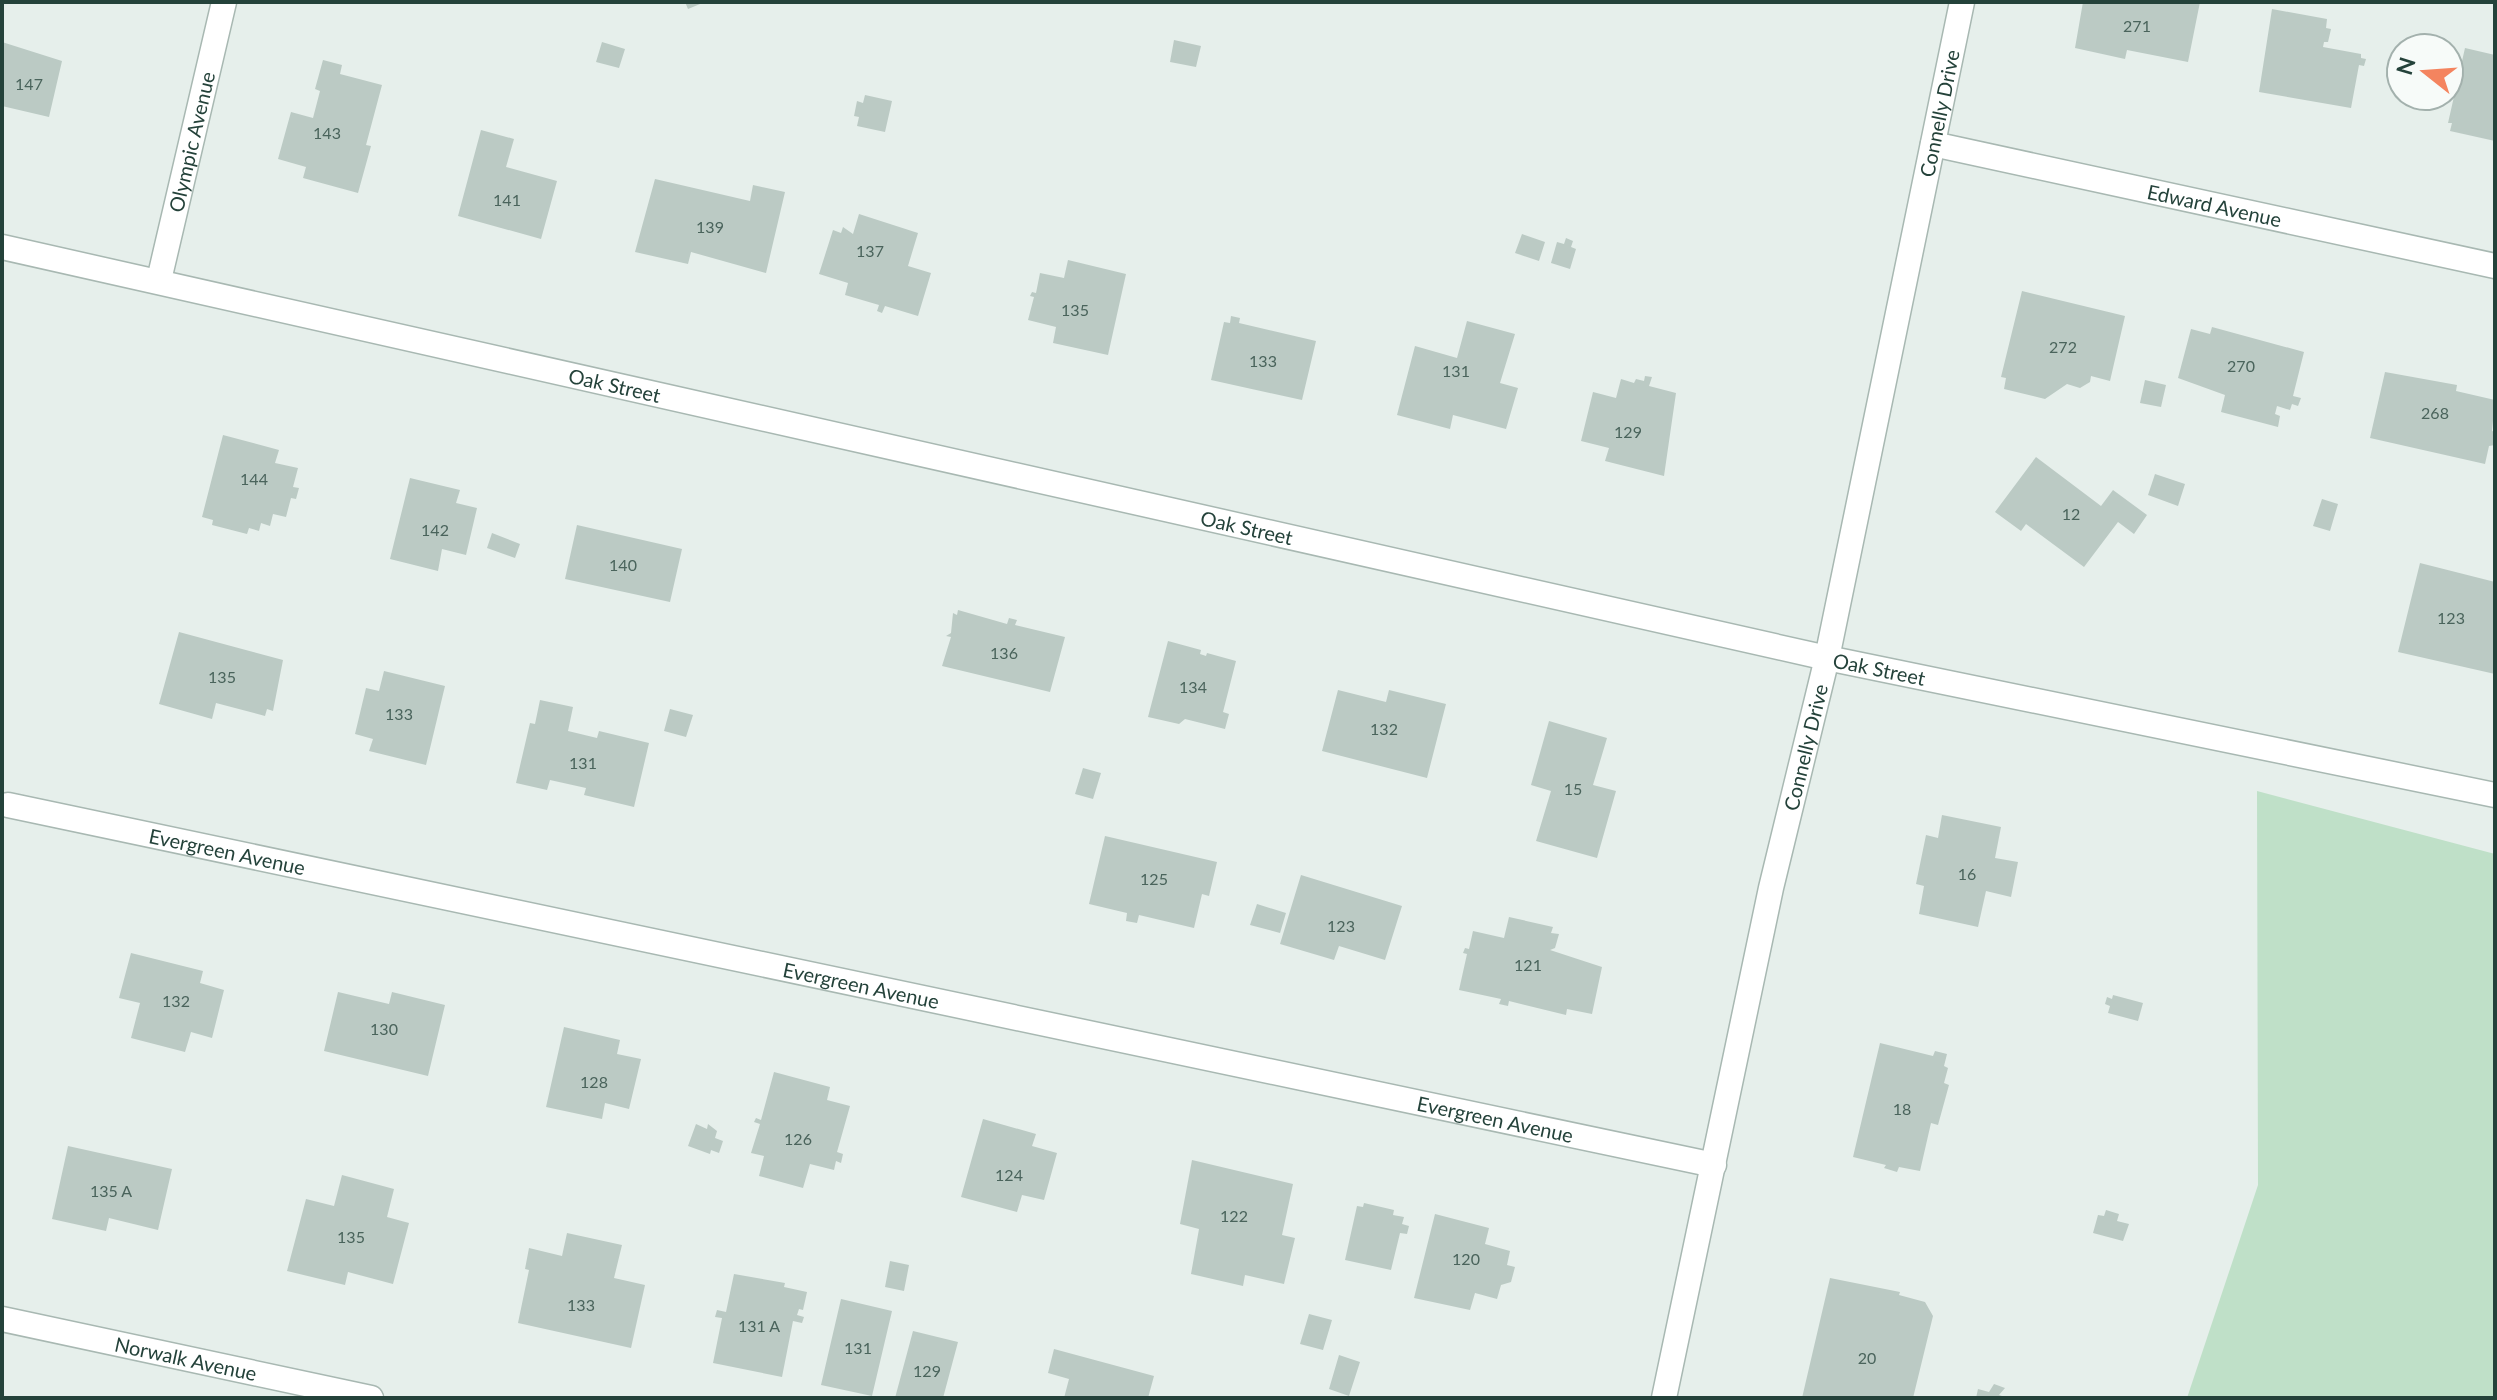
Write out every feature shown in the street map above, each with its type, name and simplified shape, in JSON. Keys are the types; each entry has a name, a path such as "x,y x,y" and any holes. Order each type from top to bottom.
{"street":[{"name":"Olympic Avenue","path":"159,280 224,2"},
{"name":"Connelly Drive","path":"1664,1398 1771,888 1827,658 1962,2"},
{"name":"Edward Avenue","path":"1933,144 2495,266"},
{"name":"Oak Street","path":"2,247 1827,658 2495,795"},
{"name":"Evergreen Avenue","path":"8,805 1714,1165"},
{"name":"Norwalk Avenue","path":"2,1319 371,1398"}],"green space":[{"path":"2257,791 2495,854 2495,1398 2187,1398 2258,1185"}],"building":[{"path":"685,2 705,2 688,9"},
{"path":"2083,2 2200,2 2188,62 2127,50 2125,59 2075,48"},
{"path":"2272,9 2327,19 2326,28 2331,29 2328,42 2324,42 2323,47 2361,54 2361,58 2366,59 2364,66 2359,65 2351,108 2259,92"},
{"path":"1174,40 1201,46 1196,67 1170,62"},
{"path":"2,42 62,61 49,117 2,106"},
{"path":"602,42 625,49 619,68 596,62"},
{"path":"2465,48 2495,55 2495,141 2450,131 2452,123 2448,123 2450,112 2465,112"},
{"path":"323,60 342,65 340,74 382,85 366,145 371,146 358,193 303,178 306,167 278,159 291,112 313,118 320,91 315,89"},
{"path":"865,95 892,101 885,132 857,126 859,117 854,116 857,101 863,103"},
{"path":"481,130 514,139 506,167 557,181 541,239 458,216"},
{"path":"655,179 750,201 753,185 785,192 766,273 691,252 688,264 635,252"},
{"path":"859,214 918,233 908,266 931,273 918,316 885,306 882,313 877,311 879,305 845,295 848,283 819,274 833,230 841,233 843,227 853,234"},
{"path":"1522,234 1545,242 1539,261 1515,253"},
{"path":"1566,238 1573,241 1571,247 1576,249 1570,269 1551,263 1557,242 1564,244"},
{"path":"1068,260 1126,274 1108,355 1053,343 1056,327 1028,320 1034,297 1030,296 1032,292 1036,293 1040,273 1064,278"},
{"path":"2022,291 2125,316 2110,381 2091,376 2090,382 2080,388 2067,384 2045,399 2004,389 2006,378 2001,377"},
{"path":"1231,316 1240,318 1239,323 1316,341 1302,400 1211,380 1224,322 1230,323"},
{"path":"1467,321 1515,334 1500,383 1518,388 1506,429 1453,415 1450,429 1397,415 1415,346 1457,358"},
{"path":"2212,327 2304,352 2293,396 2301,398 2298,406 2292,404 2290,410 2277,406 2275,414 2280,416 2278,427 2221,412 2225,395 2178,378 2191,329 2210,334"},
{"path":"2385,372 2457,385 2456,391 2495,400 2492,431 2495,432 2495,445 2489,446 2485,464 2370,438"},
{"path":"1645,376 1652,377 1649,386 1676,393 1664,476 1605,461 1609,448 1581,441 1593,392 1616,398 1621,379 1634,383 1636,379 1644,381"},
{"path":"2145,380 2166,385 2161,407 2140,403"},
{"path":"223,435 279,450 275,463 298,468 293,487 299,488 296,499 291,498 286,517 273,514 270,526 261,523 259,531 249,528 247,534 212,525 213,520 202,517"},
{"path":"2036,457 2101,506 2113,490 2147,515 2134,534 2118,522 2084,567 2026,524 2021,531 1995,512"},
{"path":"2155,474 2185,484 2178,506 2148,495"},
{"path":"410,478 460,490 456,503 477,508 466,555 442,549 438,571 390,559"},
{"path":"2322,499 2338,504 2330,531 2313,526"},
{"path":"577,525 682,549 670,602 565,579"},
{"path":"492,533 520,544 515,558 487,548"},
{"path":"2420,563 2495,582 2495,674 2398,652"},
{"path":"958,610 1007,624 1009,618 1017,620 1015,625 1065,637 1050,692 942,666 951,637 946,636 951,633 953,613 957,615"},
{"path":"179,632 283,660 273,711 267,709 265,716 216,703 212,719 159,704"},
{"path":"1168,641 1201,650 1200,654 1206,656 1207,653 1236,661 1223,712 1229,714 1225,729 1185,719 1179,724 1148,717"},
{"path":"384,671 445,686 426,765 369,751 373,739 355,734 366,688 379,691"},
{"path":"1338,690 1386,702 1389,690 1446,704 1427,778 1322,751"},
{"path":"540,700 573,707 568,731 597,738 599,731 649,743 634,807 584,795 586,788 550,780 547,790 516,783 530,723 535,724"},
{"path":"670,709 693,715 686,737 664,731"},
{"path":"1549,721 1607,738 1593,785 1616,791 1597,858 1536,841 1551,791 1531,785"},
{"path":"1083,768 1101,773 1093,799 1075,794"},
{"path":"1942,815 2001,827 1995,858 2018,862 2011,897 1986,891 1978,927 1919,914 1924,886 1916,884 1926,835 1938,838"},
{"path":"1105,836 1217,862 1209,896 1202,894 1194,928 1139,915 1137,923 1126,921 1127,913 1089,904"},
{"path":"1301,875 1402,906 1385,960 1339,946 1334,960 1280,944"},
{"path":"1257,904 1286,913 1280,933 1250,925"},
{"path":"1509,917 1553,927 1551,933 1559,934 1555,948 1550,950 1602,967 1592,1014 1567,1009 1566,1015 1509,1001 1508,1006 1499,1004 1501,999 1459,990 1467,954 1463,953 1465,948 1469,949 1473,931 1504,938"},
{"path":"131,953 203,971 200,983 224,990 212,1038 191,1032 185,1052 131,1038 140,1003 119,998"},
{"path":"338,992 389,1004 392,992 445,1005 428,1076 324,1051"},
{"path":"2113,995 2143,1003 2138,1021 2108,1013 2110,1006 2105,1004 2107,997 2112,999"},
{"path":"564,1027 620,1040 617,1054 641,1059 629,1109 605,1103 602,1119 546,1107"},
{"path":"1880,1043 1933,1056 1935,1051 1947,1054 1944,1066 1948,1068 1944,1083 1949,1085 1938,1125 1931,1123 1920,1171 1899,1167 1897,1172 1884,1168 1886,1165 1853,1157"},
{"path":"774,1072 830,1087 827,1100 850,1106 837,1152 843,1154 841,1163 836,1161 834,1170 810,1164 803,1188 759,1176 764,1156 751,1153 760,1124 754,1122 756,1118 761,1120"},
{"path":"983,1119 1036,1134 1032,1146 1057,1153 1044,1200 1022,1195 1017,1212 961,1197"},
{"path":"696,1124 707,1129 708,1124 717,1131 715,1138 723,1141 719,1153 711,1150 710,1154 688,1146"},
{"path":"68,1146 172,1169 158,1230 109,1218 106,1231 52,1219"},
{"path":"1192,1160 1293,1184 1282,1235 1295,1238 1284,1284 1245,1275 1243,1286 1191,1274 1199,1229 1180,1224"},
{"path":"342,1175 394,1189 387,1217 409,1223 393,1284 348,1272 345,1285 287,1271 306,1199 334,1206"},
{"path":"1364,1203 1394,1210 1393,1215 1404,1217 1402,1224 1409,1226 1407,1234 1400,1233 1391,1270 1345,1260 1357,1206 1363,1207"},
{"path":"2106,1210 2119,1214 2117,1221 2129,1224 2123,1241 2093,1233 2098,1215 2104,1216"},
{"path":"1435,1214 1489,1228 1485,1244 1510,1251 1507,1265 1515,1267 1511,1282 1501,1285 1497,1299 1475,1293 1470,1310 1414,1298"},
{"path":"567,1233 622,1245 614,1278 645,1285 631,1348 518,1323 529,1270 525,1269 529,1248 562,1256"},
{"path":"890,1261 909,1265 904,1291 885,1287"},
{"path":"734,1274 785,1283 784,1287 807,1292 803,1310 799,1309 797,1315 804,1317 802,1323 793,1321 782,1377 713,1363 722,1318 715,1317 717,1310 726,1312"},
{"path":"1830,1278 1900,1292 1899,1295 1925,1302 1933,1316 1913,1398 1802,1398"},
{"path":"841,1299 892,1311 872,1396 821,1385"},
{"path":"1309,1314 1332,1320 1323,1350 1300,1344"},
{"path":"913,1331 958,1342 943,1398 895,1398"},
{"path":"1054,1349 1154,1376 1148,1398 1064,1398 1069,1379 1048,1373"},
{"path":"1339,1355 1360,1362 1349,1396 1329,1389"},
{"path":"1994,1384 2005,1388 1999,1395 2008,1398 1976,1398 1978,1389 1989,1392"}]}
